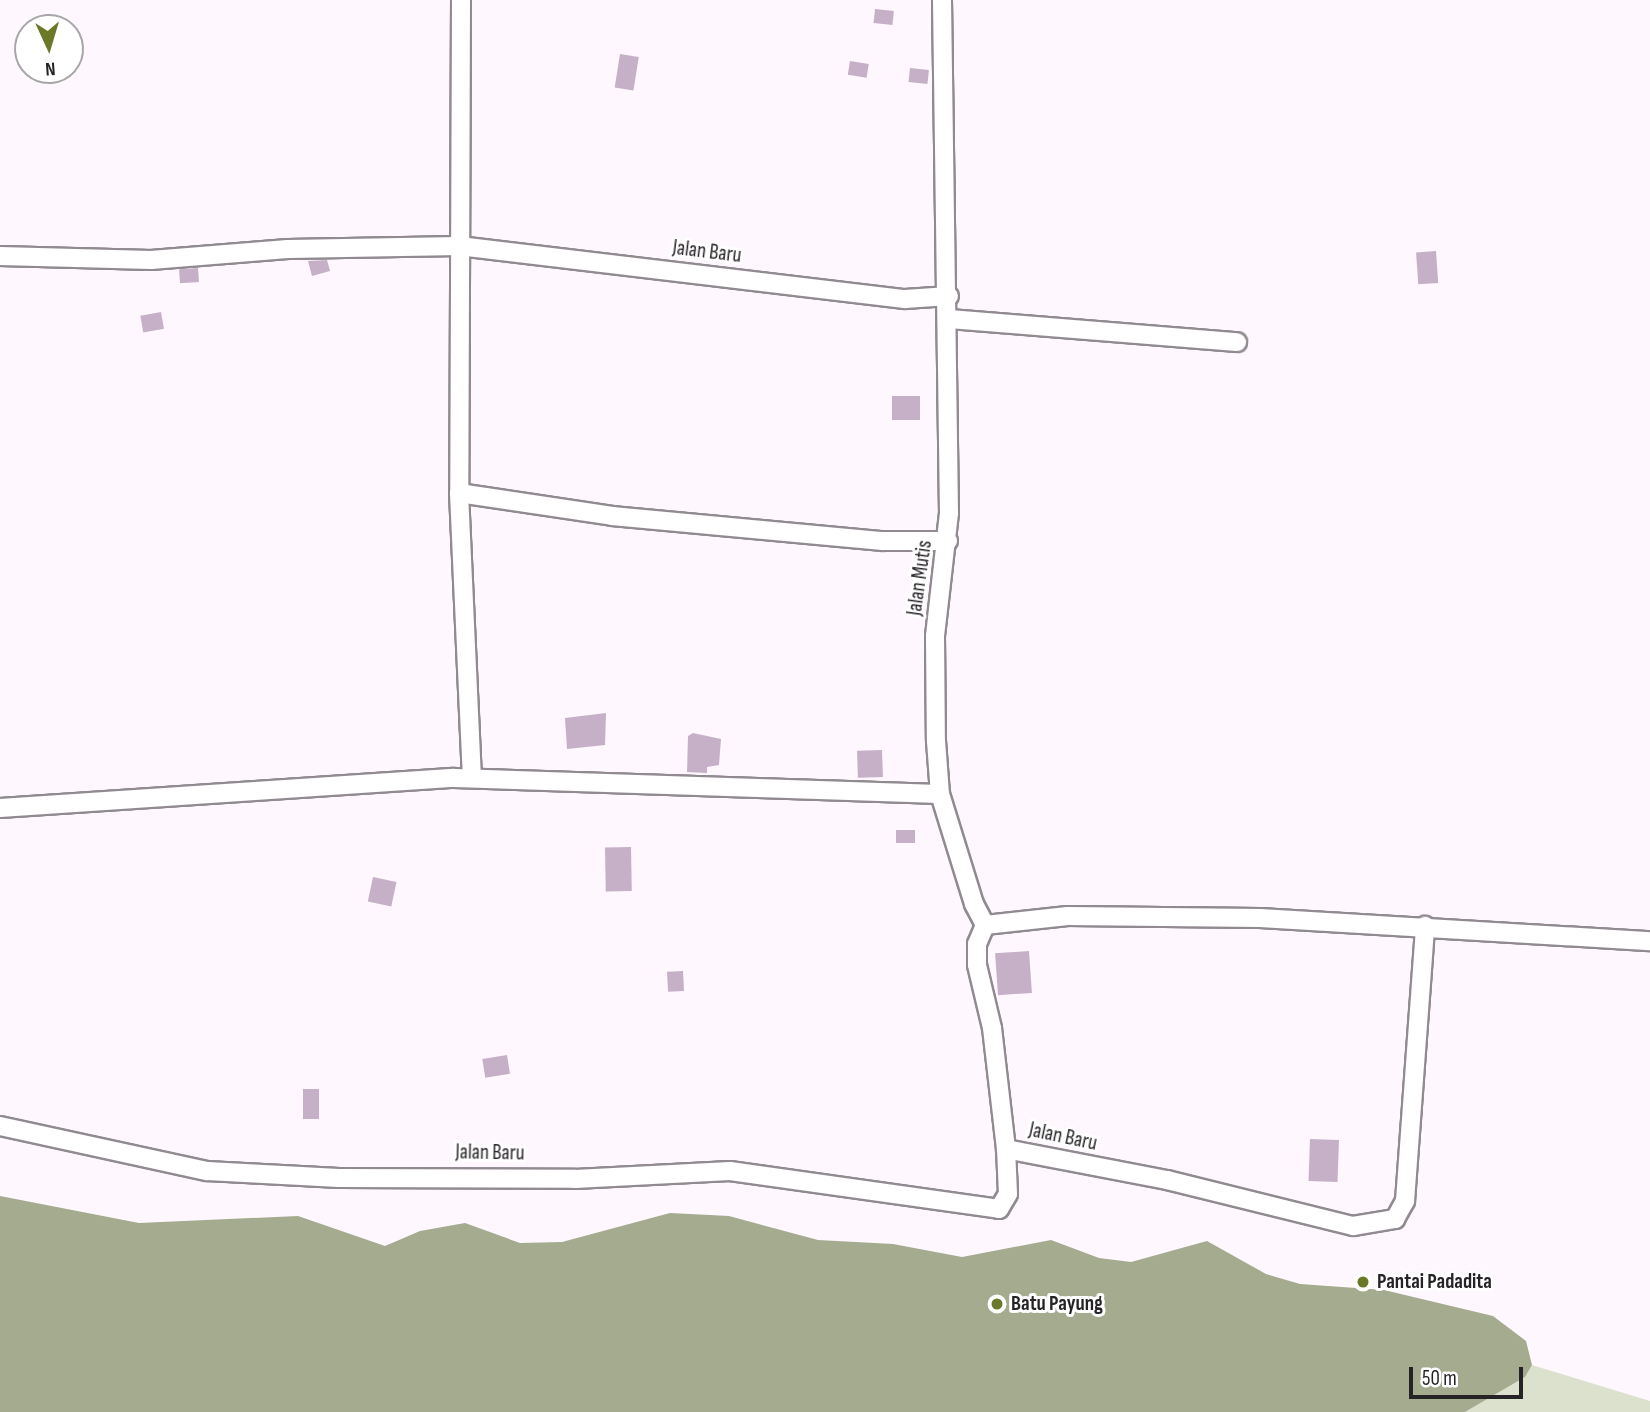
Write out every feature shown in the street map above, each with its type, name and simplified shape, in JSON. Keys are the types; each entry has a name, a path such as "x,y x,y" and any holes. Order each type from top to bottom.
{"street":[{"path":"461,0 459,246 463,379 458,493 472,778"},
{"name":"Jalan Mutis","path":"942,0 949,319 948,541 935,636 940,794 974,904 985,925"},
{"name":"Jalan Baru","path":"0,256 151,260 265,250 459,246 905,299 949,296"},
{"path":"949,319 1237,342"},
{"path":"458,493 611,516 883,541 948,541"},
{"path":"0,808 472,778 940,794"},
{"path":"1006,1149 992,1028 977,965 977,944 985,925 1069,916 1426,926 1650,941"},
{"name":"Jalan Baru","path":"0,1126 207,1171 339,1178 575,1179 730,1171 990,1210 1007,1201 1006,1149 1167,1180 1353,1226 1395,1219 1405,1201 1426,926"}],"shaded area":[{"path":"0,1196 139,1223 298,1216 385,1246 420,1231 465,1223 520,1243 562,1242 670,1213 729,1216 818,1240 893,1244 962,1257 1051,1240 1099,1258 1131,1262 1207,1241 1266,1274 1300,1284 1384,1290 1493,1316 1526,1341 1532,1365 1525,1377 1465,1412 0,1412"},
{"path":"1532,1365 1650,1401 1650,1412 1465,1412 1525,1377"}],"building":[{"path":"875,9 894,11 892,25 874,23"},
{"path":"620,54 639,57 633,91 615,88"},
{"path":"850,61 869,64 867,78 848,75"},
{"path":"910,68 929,70 927,84 909,82"},
{"path":"1436,251 1438,283 1418,284 1416,252"},
{"path":"327,260 330,271 312,276 308,261"},
{"path":"198,268 199,282 180,283 179,269"},
{"path":"161,312 164,329 143,332 140,316"},
{"path":"892,396 920,396 920,420 892,420"},
{"path":"606,713 605,745 567,749 565,718"},
{"path":"693,733 721,739 719,765 707,767 707,773 687,772 688,736"},
{"path":"882,750 883,777 858,778 857,751"},
{"path":"896,830 915,830 915,843 896,843"},
{"path":"605,847 631,847 632,891 606,891"},
{"path":"373,877 396,882 391,906 368,901"},
{"path":"1029,951 1032,993 998,995 995,953"},
{"path":"683,971 684,991 668,992 667,972"},
{"path":"507,1055 510,1074 485,1078 482,1059"},
{"path":"303,1089 319,1089 319,1119 303,1119"},
{"path":"1310,1139 1339,1140 1338,1182 1309,1181"}],"place":[{"name":"Pantai Padadita","path":"1363,1282"},
{"name":"Batu Payung","path":"997,1304"}]}
